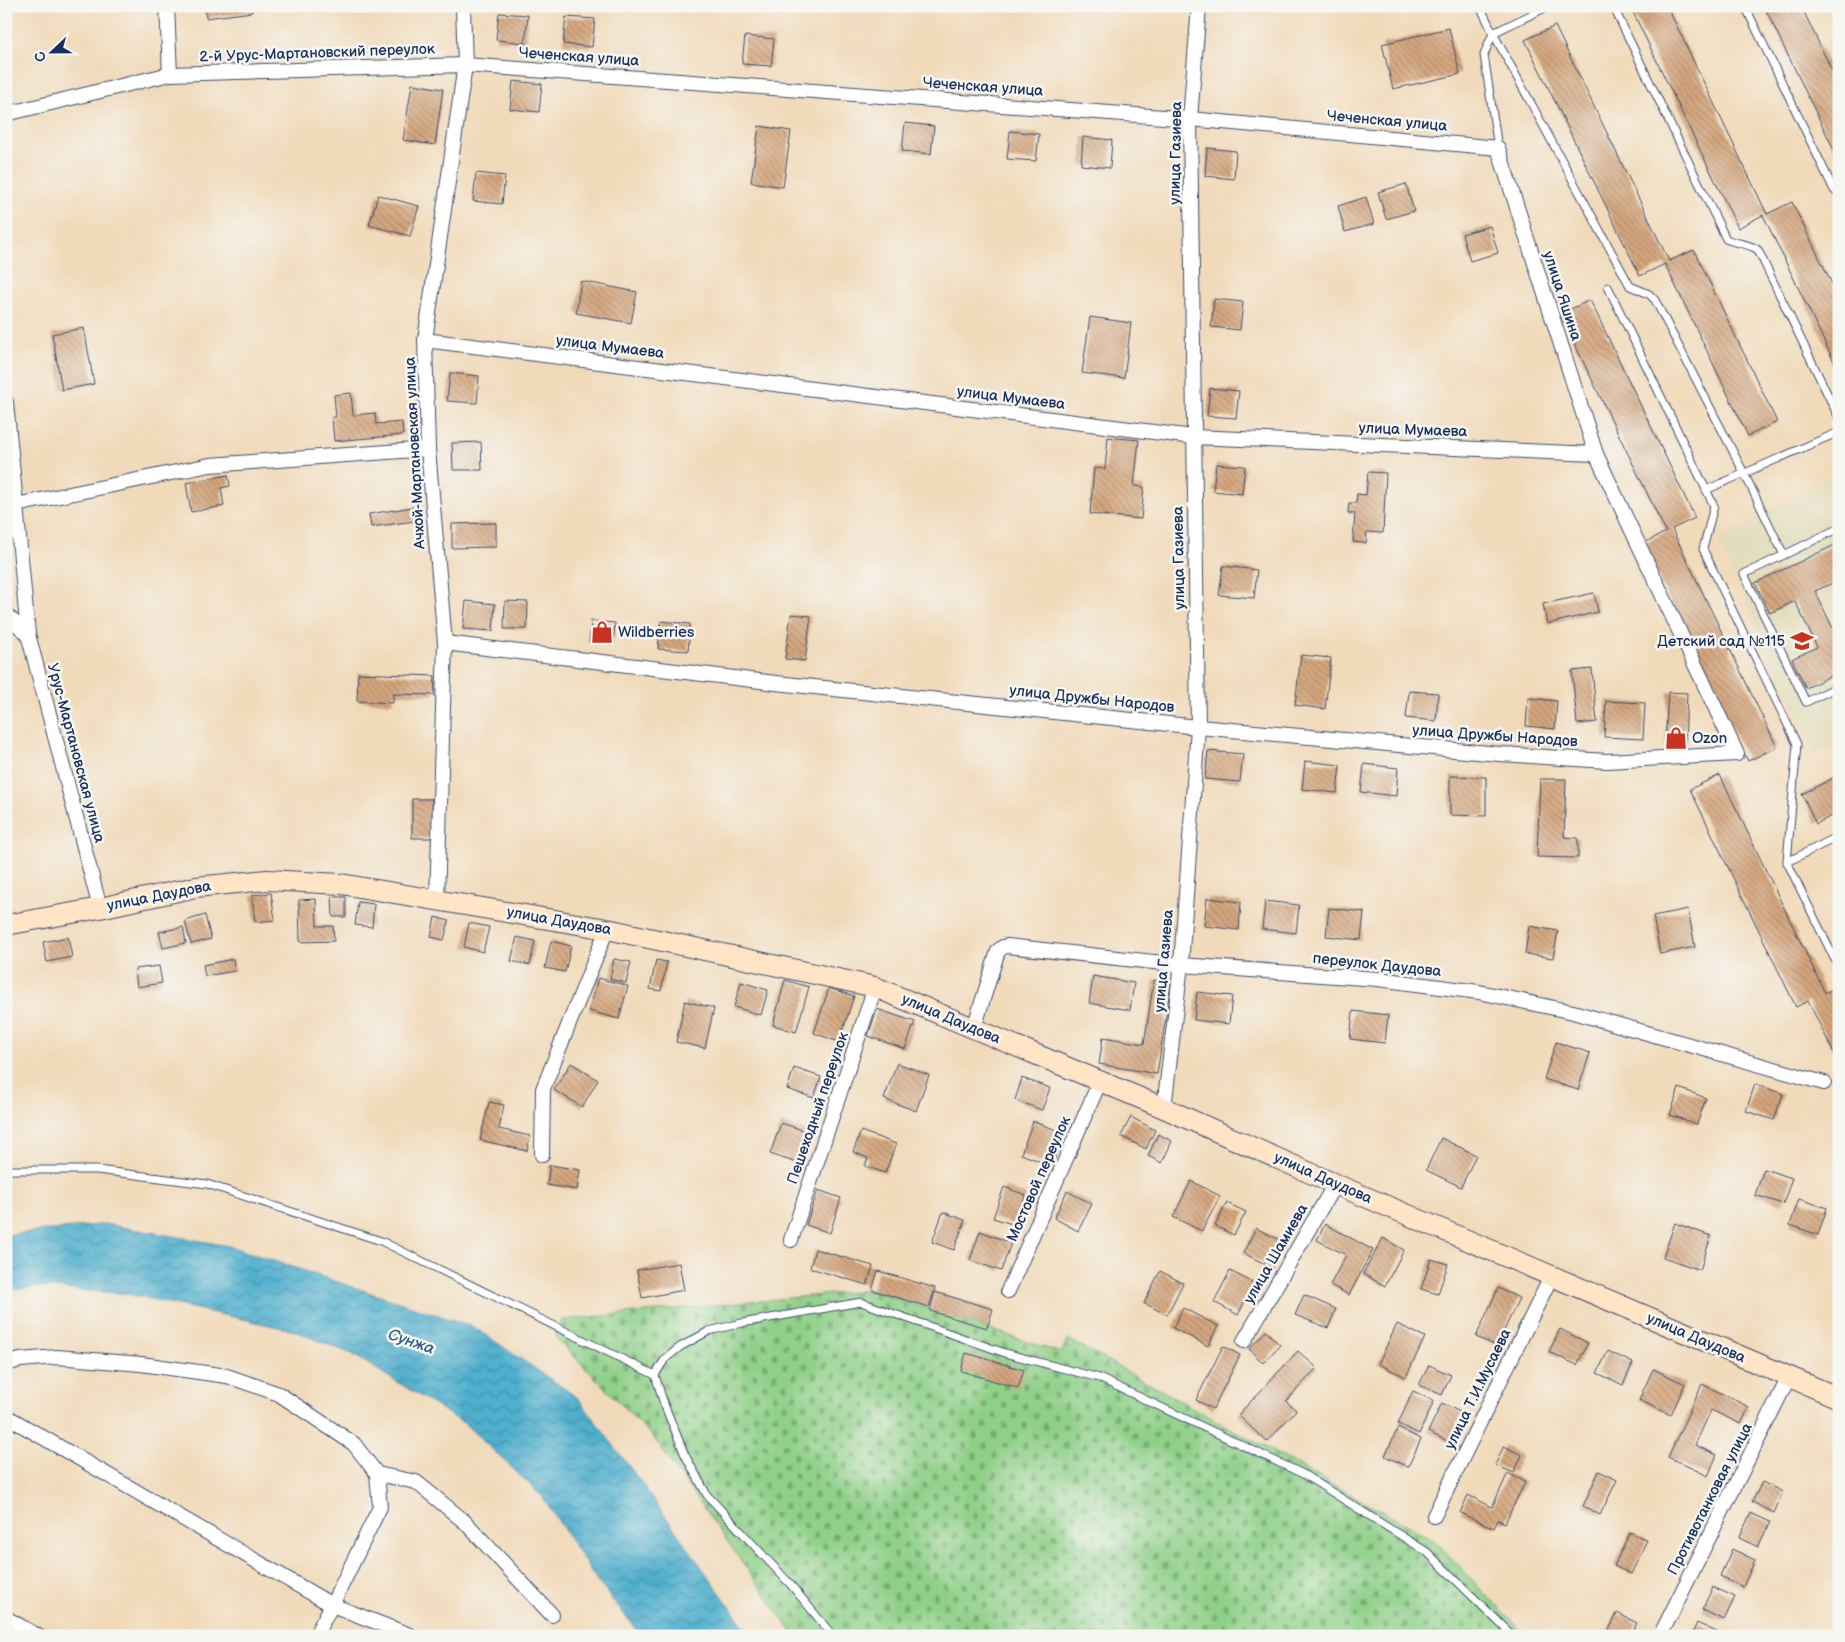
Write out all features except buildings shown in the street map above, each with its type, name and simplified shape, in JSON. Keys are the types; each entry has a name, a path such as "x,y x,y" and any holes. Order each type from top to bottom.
{"street":[{"path":"167,6 170,74"},
{"name":"Ачхой-Мартановская улица","path":"437,900 445,643 428,449 425,340 466,65 463,6"},
{"name":"улица Газиева","path":"1164,1108 1181,965 1198,727 1190,119 1199,6"},
{"name":"2-й Урус-Мартановский переулок","path":"6,114 170,74 466,65"},
{"name":"Чеченская улица","path":"466,65 1190,119 1498,148"},
{"name":"улица Яшина","path":"1498,148 1596,454 1737,754"},
{"name":"улица Мумаева","path":"425,340 1194,437 1596,454"},
{"name":"Урус-Мартановская улица","path":"6,402 28,634 100,908"},
{"path":"16,504 210,465 428,449"},
{"path":"6,615 28,634"},
{"name":"улица Дружбы Народов","path":"445,643 776,683 1198,727 1500,754 1607,761 1737,754"},
{"name":"улица Даудова","path":"6,925 100,908 196,887 267,880 341,884 607,929 876,987 1164,1108 1336,1184 1839,1398"},
{"path":"542,1155 543,1089 607,929"},
{"name":"переулок Даудова","path":"974,1028 998,951 1003,946 1181,965 1378,979 1479,992 1573,1012 1824,1083"},
{"name":"Пешеходный переулок","path":"790,1240 876,987"},
{"name":"Мостовой переулок","path":"1008,1291 1100,1081"},
{"name":"улица Шамиева","path":"1244,1341 1336,1184"},
{"name":"улица Т.И.Мусаева","path":"1434,1516 1551,1276"},
{"path":"6,1364 20,1360 57,1357 140,1364 226,1376 279,1394 354,1444 377,1474 380,1507 315,1636"},
{"name":"Противотанковая улица","path":"1660,1636 1789,1377"},
{"path":"6,1416 332,1605 412,1636"},
{"path":"377,1474 416,1482 431,1494 465,1522 552,1615"},
{"path":"6,1618 38,1636"}],"lane":[{"path":"1480,6 1630,286 1649,294 1655,300 1784,555"},
{"path":"1498,148 1484,55 1493,33 1549,6"},
{"path":"1613,6 1726,239 1735,243 1750,245 1758,250 1839,418"},
{"path":"1744,6 1834,190 1839,192"},
{"path":"1608,286 1714,506 1703,549 1797,744 1787,862 1834,958 1839,955"},
{"path":"1706,490 1839,432"},
{"path":"1839,528 1744,574 1806,702 1839,686"},
{"path":"1787,862 1839,836"},
{"path":"6,1170 97,1170 207,1184 381,1241 655,1375 684,1455 707,1495 791,1585 833,1636"},
{"path":"655,1375 665,1360 680,1347 710,1332 742,1323 861,1302 1005,1353 1100,1378 1303,1474 1427,1552 1514,1636"}],"shaded area":[{"name":"Детский сад №115","path":"1839,474 1839,743 1816,754 1718,540"}],"green space":[{"path":"872,1290 1061,1353 1068,1339 1434,1540 1526,1636 795,1636 652,1436 555,1337 562,1320"}],"water":[{"name":"Сунжа","path":"105,1224 229,1246 474,1327 578,1398 751,1636 642,1636 598,1582 542,1496 465,1424 352,1354 292,1330 128,1294 41,1287 6,1290 6,1235"}],"place":[{"name":"Wildberries","path":"602,632"},
{"name":"Детский сад №115","path":"1802,641"},
{"name":"Ozon","path":"1676,738"}]}
